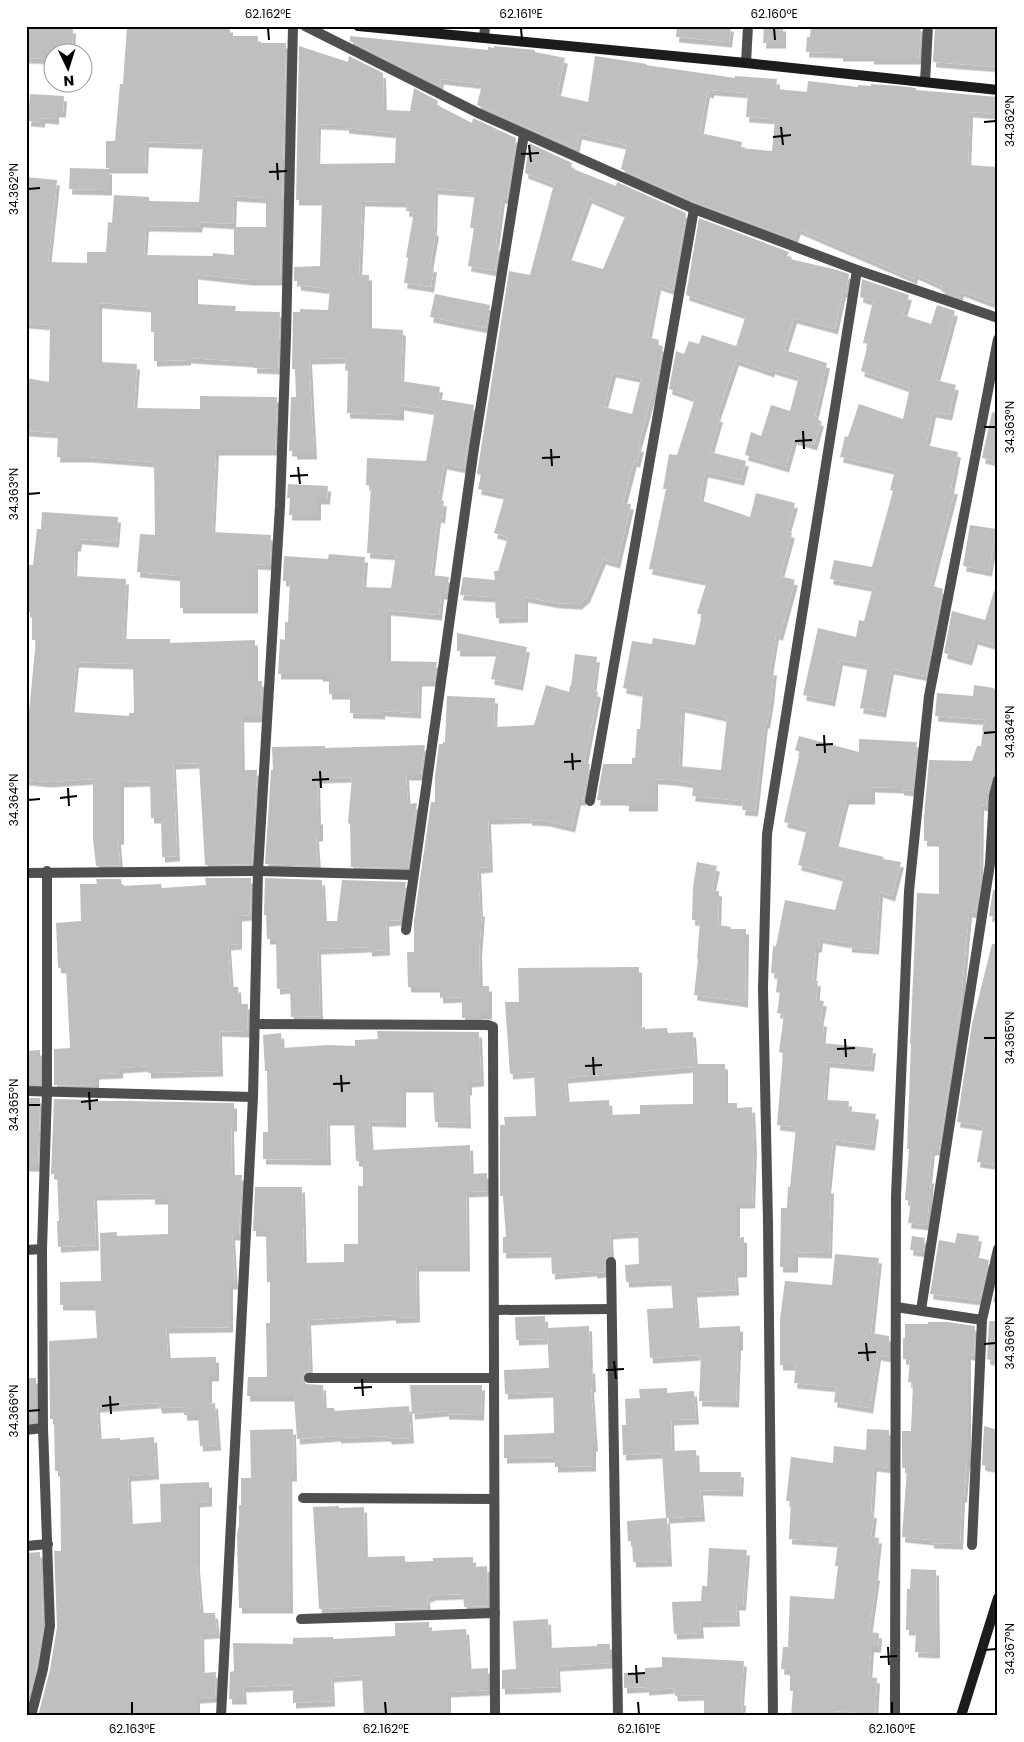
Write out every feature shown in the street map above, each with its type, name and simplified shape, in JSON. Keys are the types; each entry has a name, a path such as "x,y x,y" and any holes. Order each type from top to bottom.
{"street":[{"path":"221,1716 253,1097 258,871 280,506 293,26"},
{"path":"305,26 480,114 694,209 857,270 998,318"},
{"path":"358,26 998,90"},
{"path":"484,38 485,26"},
{"path":"746,64 748,26"},
{"path":"925,82 928,26"},
{"path":"406,930 474,448 524,134"},
{"path":"590,802 694,209"},
{"path":"773,1716 768,1223 763,988 767,834 857,270"},
{"path":"895,1716 896,1196 909,891 929,696 998,339"},
{"path":"922,1310 990,864 994,796 998,780"},
{"path":"31,1716 43,1669 50,1626 43,1428 42,1250 47,1092 47,871"},
{"path":"26,872 258,871 413,875"},
{"path":"255,1024 488,1025 493,1027 493,1378 496,1716"},
{"path":"26,1091 253,1097"},
{"path":"972,1545 982,1320 998,1249"},
{"path":"26,1250 42,1250"},
{"path":"611,1262 618,1716"},
{"path":"896,1307 982,1320"},
{"path":"494,1310 611,1309"},
{"path":"309,1378 493,1378"},
{"path":"26,1430 43,1428"},
{"path":"303,1498 494,1499"},
{"path":"26,1546 48,1544"},
{"path":"961,1716 998,1598"},
{"path":"301,1619 495,1614"}],"building":[{"path":"26,26 73,28 72,42 42,42 42,59 26,58"},
{"path":"127,26 230,27 230,36 258,36 258,43 286,43 280,280 249,280 195,274 195,304 236,306 235,311 280,312 278,369 254,368 254,362 188,358 188,360 154,361 154,332 151,332 151,307 99,303 99,362 137,364 134,408 200,409 200,396 277,397 275,450 216,450 212,532 271,535 270,565 255,564 255,608 180,608 180,576 137,572 140,534 155,535 154,462 89,457 57,457 58,433 26,431 26,378 49,382 50,325 26,323 26,177 57,180 48,262 87,263 87,252 106,252 108,222 112,223 114,195 149,197 149,201 199,202 203,144 146,142 145,168 106,168 106,141 115,141 120,84 123,84","holes":["234,196 266,198 266,227 234,227 234,255 213,253 213,256 144,255 146,226 199,227 200,222 233,224"]},
{"path":"677,26 731,26 729,42 676,37"},
{"path":"764,26 783,26 783,43 763,43"},
{"path":"811,26 921,26 919,59 871,59 871,56 840,56 840,53 806,52 807,37 810,37"},
{"path":"935,26 998,26 998,67 933,62"},
{"path":"350,36 488,50 488,47 494,48 494,46 535,50 535,52 565,58 557,95 588,102 595,56 735,78 735,76 777,79 776,89 807,92 808,81 858,87 858,85 871,86 871,84 900,86 916,88 916,90 998,97 998,114 970,112 968,165 998,167 998,305 961,291 959,298 941,291 942,286 915,274 914,279 798,229 794,239 697,203 621,169 627,145 579,134 576,149 477,105 482,84 441,79 440,86 350,41","holes":["711,90 748,93 746,117 775,119 772,151 741,148 742,142 700,133 707,92 711,93"]},
{"path":"299,46 348,62 349,56 383,73 384,110 410,111 414,88 438,101 437,105 472,123 473,118 516,138 507,199 502,198 496,245 499,246 495,271 468,266 474,228 470,228 475,192 435,189 434,230 436,231 430,266 434,267 431,287 404,283 408,258 406,257 414,212 406,211 407,202 362,201 359,275 369,275 369,328 403,330 401,381 440,387 438,399 474,405 464,468 444,464 438,500 444,501 442,518 438,517 431,575 449,577 446,594 441,594 439,615 388,610 388,661 437,662 434,681 419,681 418,713 382,711 382,714 350,713 350,694 329,694 329,676 320,676 320,674 278,674 280,639 285,640 285,622 288,622 290,581 283,581 284,556 328,559 329,554 365,557 363,587 391,588 396,555 367,553 371,486 366,485 367,458 426,461 435,410 401,405 401,415 347,413 348,371 345,370 346,358 309,359 314,454 294,454 294,451 289,451 291,397 296,397 295,369 292,369 293,312 300,312 300,309 328,310 330,289 298,285 298,281 294,281 294,267 320,266 322,200 296,200","holes":["318,124 346,125 346,128 396,133 395,163 317,164"]},
{"path":"30,94 64,96 63,112 56,112 56,119 42,118 42,122 28,121"},
{"path":"529,143 572,163 571,168 616,186 617,182 686,213 673,290 658,285 648,337 659,340 658,345 663,347 656,385 638,446 641,447 637,462 634,461 623,503 631,504 617,563 603,559 587,597 579,604 557,603 525,597 525,617 496,618 495,597 460,595 463,577 495,580 494,571 498,571 508,537 494,533 505,495 478,489 481,475 477,474 509,271 530,275 554,184 525,173","holes":["589,198 626,214 603,269 567,259","613,372 641,378 632,414 604,407"]},
{"path":"70,168 109,169 109,190 69,189"},
{"path":"699,218 789,252 786,258 849,274 846,293 843,292 835,329 794,318 784,350 827,363 815,416 819,417 818,420 821,421 814,445 794,439 786,467 745,455 751,432 761,436 771,405 790,411 799,377 772,369 771,372 736,360 717,416 720,417 710,452 746,461 741,480 705,472 700,500 750,517 756,493 795,503 787,531 792,533 780,576 795,580 780,635 776,634 770,670 774,670 771,698 767,723 765,723 755,811 742,810 743,801 692,796 694,783 673,780 655,779 655,806 626,806 626,800 597,800 603,764 632,764 632,758 635,758 637,729 640,729 643,692 623,688 632,641 652,644 653,638 695,645 702,615 697,613 707,581 649,569 666,489 663,489 669,454 677,455 695,398 669,389 676,351 684,354 689,341 699,344 702,335 736,346 746,315 686,295","holes":["682,707 727,717 721,770 679,766"]},
{"path":"862,279 909,295 903,315 931,324 937,305 955,311 936,380 956,385 949,415 933,412 926,445 958,452 951,488 955,489 930,585 943,589 926,676 891,669 883,712 860,708 868,665 840,660 832,701 803,695 818,628 856,637 859,620 864,621 873,587 830,579 834,560 872,567 893,491 890,490 895,470 840,457 845,436 848,437 859,404 903,419 910,388 861,371 868,344 863,343 873,301 860,297"},
{"path":"435,294 490,305 486,328 430,317"},
{"path":"992,412 998,413 998,462 982,458"},
{"path":"288,484 328,486 327,499 318,499 318,515 289,515 290,498 287,498"},
{"path":"42,512 118,517 116,542 79,539 78,546 75,546 74,576 126,579 123,639 170,639 170,643 255,640 255,681 262,681 260,717 241,717 242,770 257,770 252,864 205,865 199,763 173,764 177,856 162,857 161,818 151,818 150,781 121,782 121,839 118,839 120,865 96,866 93,839 93,779 49,782 26,780 26,743 36,640 32,640 32,612 27,612 29,565 33,565 37,529 41,529","holes":["76,662 133,664 134,713 129,713 129,716 71,712"]},
{"path":"970,525 996,529 989,571 963,566"},
{"path":"994,591 998,592 998,646 975,639 969,660 944,653 952,611 985,620"},
{"path":"457,633 527,647 520,685 491,679 497,651 457,651"},
{"path":"575,654 597,657 593,690 598,692 584,764 590,764 583,800 578,800 572,827 547,821 529,820 529,818 488,819 490,867 478,868 480,911 482,911 479,952 480,986 489,986 489,1014 479,1014 479,1018 462,1018 462,997 440,998 440,987 408,987 407,952 414,952 414,921 431,802 435,802 435,776 439,744 445,742 447,696 495,698 494,727 534,725 546,685 569,692"},
{"path":"974,685 994,688 993,691 998,689 998,773 991,778 986,806 981,805 980,887 975,913 969,912 960,1011 939,1150 932,1150 927,1225 908,1223 911,1201 905,1200 909,1149 907,1149 910,1044 917,893 939,894 939,841 924,841 929,760 972,761 977,746 981,746 985,720 935,716 937,693 973,696"},
{"path":"799,736 859,752 859,739 917,742 912,791 901,790 901,788 872,787 872,799 846,799 835,843 837,846 901,862 892,896 880,892 876,949 849,947 849,943 820,938 819,947 816,947 813,980 818,981 816,1000 824,1001 820,1021 824,1021 822,1043 873,1048 871,1066 827,1062 824,1100 849,1101 848,1111 876,1114 872,1145 833,1140 828,1188 831,1188 829,1253 795,1252 795,1267 780,1267 781,1208 787,1208 796,1127 777,1125 783,1053 779,1052 784,1014 777,1013 780,993 776,992 778,974 771,973 773,946 776,946 785,900 835,910 844,877 798,865 807,828 784,822 800,752 795,750"},
{"path":"425,745 421,775 406,775 408,804 417,803 408,868 351,867 350,824 348,823 352,777 317,778 318,819 320,819 320,836 316,836 318,866 265,864 271,770 273,770 272,747 325,746 325,748"},
{"path":"697,862 717,866 712,890 719,891 718,925 731,927 731,929 746,929 745,1002 694,995 700,921 692,920 693,887"},
{"path":"205,878 251,878 250,915 239,916 239,944 228,945 231,987 238,987 239,1004 248,1004 247,1032 219,1031 220,1071 148,1073 148,1066 120,1068 120,1073 96,1074 96,1086 54,1085 54,1049 70,1048 66,968 58,968 56,923 81,921 80,884 97,884 96,879 121,879 122,886 161,884 162,888 206,885"},
{"path":"265,878 322,880 324,921 337,921 342,880 406,882 400,920 386,921 387,950 369,951 369,947 318,949 320,1016 291,1017 290,988 277,989 276,939 267,939 266,915 264,915"},
{"path":"993,890 998,890 998,917 989,916"},
{"path":"992,944 998,944 998,1025 993,1053 998,1054 998,1165 977,1162 983,1126 957,1122 972,1024"},
{"path":"639,967 639,1028 667,1028 668,1033 693,1032 695,1064 725,1064 725,1103 737,1103 737,1108 752,1107 754,1147 752,1203 737,1203 737,1238 744,1237 744,1272 735,1272 736,1290 694,1292 697,1328 740,1326 736,1402 699,1401 701,1355 650,1358 647,1309 673,1308 671,1280 626,1282 625,1265 639,1264 638,1232 610,1234 611,1255 605,1259 604,1272 552,1274 551,1252 503,1253 503,1237 506,1237 503,1196 500,1196 500,1125 505,1125 504,1117 536,1116 534,1072 510,1074 505,1002 519,1002 518,968","holes":["693,1067 693,1104 640,1105 640,1114 610,1115 609,1100 567,1102 565,1078"]},
{"path":"377,1031 479,1032 481,1081 469,1082 469,1090 467,1090 468,1123 435,1122 433,1087 403,1087 403,1122 369,1121 371,1150 470,1145 471,1174 487,1173 487,1191 466,1192 467,1266 416,1266 417,1317 393,1318 393,1315 308,1320 310,1371 305,1372 302,1378 306,1384 323,1385 324,1408 334,1408 335,1411 409,1406 411,1438 389,1439 388,1436 338,1438 338,1436 297,1439 294,1396 247,1396 248,1377 267,1377 266,1323 270,1323 270,1282 267,1282 266,1231 253,1231 255,1187 302,1187 304,1263 344,1262 344,1244 358,1244 358,1186 363,1186 363,1161 356,1161 354,1120 327,1120 328,1160 263,1159 263,1132 268,1132 267,1071 265,1071 263,1035 281,1033 282,1048 328,1045 355,1046 355,1040 378,1039"},
{"path":"40,1050 40,1084 26,1084 26,1051"},
{"path":"26,1098 40,1098 38,1166 26,1166"},
{"path":"54,1099 234,1103 234,1126 231,1126 232,1175 242,1175 239,1235 232,1235 235,1284 230,1284 230,1327 166,1328 168,1358 216,1357 216,1376 209,1376 209,1404 215,1403 218,1445 200,1446 198,1415 184,1415 184,1407 159,1408 158,1403 97,1407 99,1439 120,1438 120,1440 154,1437 156,1474 128,1476 130,1524 161,1522 160,1484 209,1482 209,1501 197,1502 197,1566 201,1613 215,1613 217,1633 201,1634 202,1673 216,1672 215,1697 197,1698 197,1716 38,1716 50,1670 57,1627 54,1551 61,1551 60,1471 55,1471 54,1419 50,1419 49,1341 97,1338 95,1305 60,1305 60,1282 101,1281 100,1233 117,1232 117,1236 168,1234 168,1199 152,1199 152,1194 94,1195 96,1245 58,1247 57,1174 51,1174"},
{"path":"957,1233 979,1236 975,1257 989,1260 979,1300 930,1294 939,1240 955,1243"},
{"path":"912,1236 925,1238 923,1252 910,1250"},
{"path":"835,1254 879,1258 871,1333 889,1336 889,1357 878,1355 870,1408 834,1402 836,1387 794,1383 796,1365 780,1365 780,1319 785,1281 832,1285"},
{"path":"998,1281 998,1303 993,1302"},
{"path":"545,1316 546,1339 516,1340 515,1317"},
{"path":"989,1321 998,1321 998,1362 987,1359"},
{"path":"928,1322 947,1322 975,1326 974,1356 968,1354 968,1462 964,1497 962,1497 960,1544 931,1543 931,1540 902,1537 907,1468 902,1468 902,1431 911,1431 913,1383 908,1382 910,1360 903,1359 903,1338 905,1338 905,1324 928,1324"},
{"path":"589,1326 595,1446 593,1446 593,1466 555,1467 555,1457 504,1458 504,1435 554,1433 554,1428 553,1392 505,1394 504,1370 549,1368 547,1328"},
{"path":"26,1378 36,1378 36,1419 26,1419"},
{"path":"410,1385 482,1385 481,1415 446,1414 446,1411 412,1414"},
{"path":"667,1388 667,1393 694,1391 696,1419 671,1420 672,1451 696,1450 697,1472 741,1472 740,1491 700,1490 702,1516 667,1518 669,1561 633,1562 632,1541 628,1541 627,1521 666,1518 662,1453 623,1455 622,1425 626,1425 625,1399 640,1398 639,1389"},
{"path":"984,1426 998,1430 998,1469 982,1465"},
{"path":"293,1429 294,1476 289,1476 290,1608 239,1608 237,1536 239,1505 241,1505 241,1478 251,1478 250,1430"},
{"path":"867,1429 889,1430 889,1468 874,1466 871,1512 874,1513 871,1537 879,1538 875,1575 877,1575 869,1632 879,1633 878,1647 871,1647 869,1677 877,1678 875,1714 834,1711 834,1716 791,1716 793,1691 790,1691 790,1670 781,1669 783,1647 788,1647 790,1596 834,1599 838,1566 835,1566 838,1542 789,1539 791,1501 786,1501 791,1457 833,1463 834,1446 866,1450"},
{"path":"339,1506 339,1508 364,1507 365,1557 405,1556 405,1562 433,1561 433,1558 473,1557 473,1567 487,1566 488,1606 464,1607 463,1594 432,1595 427,1597 428,1608 394,1609 393,1606 319,1609 313,1507"},
{"path":"709,1548 747,1550 743,1605 736,1605 737,1621 700,1622 701,1633 674,1634 672,1602 701,1601 702,1586 707,1586"},
{"path":"40,1552 43,1626 36,1668 26,1705 26,1553"},
{"path":"911,1569 936,1570 937,1653 915,1652 916,1630 906,1630 907,1589 910,1589"},
{"path":"548,1619 549,1648 610,1644 610,1663 557,1666 558,1687 502,1689 502,1670 516,1669 513,1621"},
{"path":"429,1622 429,1631 466,1629 469,1669 488,1668 488,1690 448,1692 448,1716 364,1716 362,1675 331,1677 332,1701 293,1703 293,1685 243,1687 244,1699 229,1699 230,1672 234,1671 233,1643 293,1644 293,1638 333,1637 333,1639 395,1636 395,1623"},
{"path":"662,1657 744,1661 741,1700 743,1700 742,1716 704,1716 704,1695 675,1696 674,1688 646,1690 646,1687 624,1688 624,1673 645,1673 645,1668 662,1667"}]}
